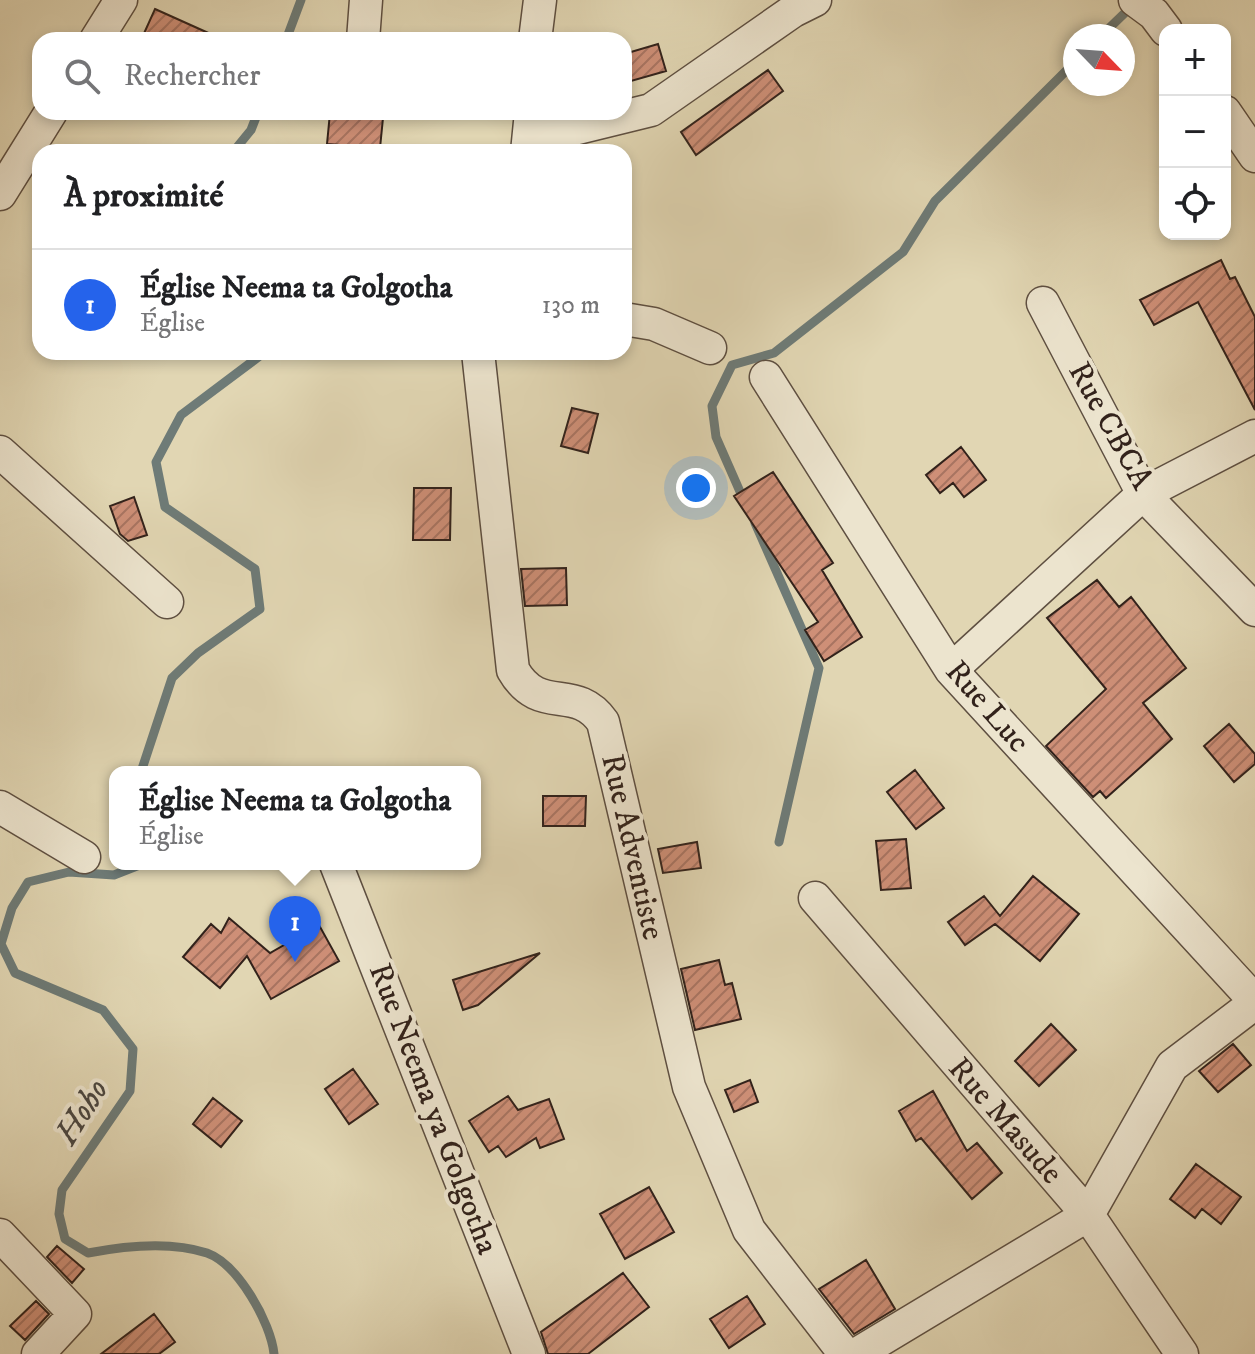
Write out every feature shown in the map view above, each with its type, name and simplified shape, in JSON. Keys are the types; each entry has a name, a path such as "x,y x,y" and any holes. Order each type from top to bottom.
{"street":[{"path":"101,32 121,0"},
{"path":"364,32 366,0"},
{"path":"536,32 540,0"},
{"path":"1135,0 1162,24"},
{"path":"632,114 651,110 799,4"},
{"path":"0,194 46,120"},
{"path":"529,135 602,120"},
{"path":"1231,121 1255,156"},
{"name":"Rue CBCA","path":"1043,303 1143,494 1255,610"},
{"path":"632,320 654,324 710,348"},
{"name":"Rue Adventiste","path":"479,360 513,670 523,687 541,698 577,701 593,709 603,722 689,1087 749,1230 845,1354"},
{"name":"Rue Luc","path":"766,377 951,670 1255,1002"},
{"path":"951,670 1143,494 1255,436"},
{"path":"0,452 167,602"},
{"path":"0,807 84,857"},
{"name":"Rue Neema ya Golgotha","path":"338,870 529,1354"},
{"name":"Rue Masude","path":"815,898 1088,1215 1182,1354"},
{"path":"857,1354 1088,1215 1172,1066 1255,1002"},
{"path":"0,1235 75,1314 38,1354"}],"building":[{"path":"155,9 206,32 145,32"},
{"path":"658,44 666,71 632,81 632,52"},
{"path":"768,70 783,91 696,155 681,132"},
{"path":"329,120 383,120 380,144 327,144"},
{"path":"1221,260 1230,279 1235,277 1255,317 1255,410 1198,302 1154,325 1140,300"},
{"path":"572,408 598,414 588,453 561,446"},
{"path":"961,447 986,480 964,497 953,483 940,493 926,475"},
{"path":"773,472 833,563 822,570 862,637 824,661 805,630 818,622 734,496"},
{"path":"414,488 451,488 450,540 413,540"},
{"path":"134,497 147,535 128,541 120,534 110,506"},
{"path":"566,568 567,605 525,606 521,569"},
{"path":"1097,580 1119,607 1131,597 1186,668 1143,703 1172,739 1106,798 1100,791 1093,797 1046,746 1106,689 1047,618"},
{"path":"1229,724 1255,754 1255,764 1234,782 1204,746"},
{"path":"915,770 944,808 916,829 887,792"},
{"path":"543,796 586,796 585,826 543,826"},
{"path":"906,839 911,888 881,890 876,841"},
{"path":"697,842 701,868 663,873 658,849"},
{"path":"1033,876 1079,914 1040,961 995,924 965,945 948,922 984,896 1000,916"},
{"path":"229,918 270,953 319,925 339,961 271,999 247,956 220,988 183,957 211,924 221,933"},
{"path":"540,953 478,1005 463,1010 453,980"},
{"path":"719,960 725,985 732,983 741,1019 695,1030 681,969"},
{"path":"1051,1024 1076,1050 1039,1086 1015,1061"},
{"path":"1233,1044 1251,1065 1218,1092 1199,1071"},
{"path":"353,1069 378,1104 349,1124 325,1089"},
{"path":"750,1080 758,1102 734,1112 725,1090"},
{"path":"933,1091 967,1151 977,1143 1002,1173 972,1199 921,1138 916,1141 899,1111"},
{"path":"508,1096 518,1110 549,1099 564,1139 540,1148 536,1138 506,1157 498,1146 489,1152 469,1121"},
{"path":"213,1098 242,1121 221,1147 193,1124"},
{"path":"1196,1164 1241,1197 1221,1224 1202,1209 1195,1218 1170,1199"},
{"path":"649,1187 674,1232 625,1259 600,1214"},
{"path":"57,1246 84,1269 72,1283 47,1257"},
{"path":"866,1260 895,1309 854,1334 819,1289"},
{"path":"623,1273 649,1307 588,1354 548,1354 541,1332"},
{"path":"747,1296 765,1324 729,1348 710,1319"},
{"path":"36,1301 49,1314 25,1340 10,1326"},
{"path":"154,1314 175,1342 159,1354 101,1354"}],"waterway":[{"name":"Hoho","path":"289,32 301,0"},
{"path":"1113,24 1133,5"},
{"path":"745,503 716,437 712,406 732,365 774,353 903,252 935,201 1063,74"},
{"name":"Hoho","path":"240,144 255,120"},
{"name":"Hoho","path":"143,766 172,678 198,653 260,609 255,569 165,507 156,462 181,415 254,360"},
{"path":"755,523 819,668 779,842"},
{"name":"Hoho","path":"127,870 114,875 69,872 28,882 12,908 1,944 15,973 103,1010 133,1049 130,1091 62,1190 59,1214 65,1239 88,1253 163,1246 193,1249 219,1259 241,1282 260,1311 274,1354"}],"place":[{"name":"Église Neema ta Golgotha","path":"295,962"}]}
